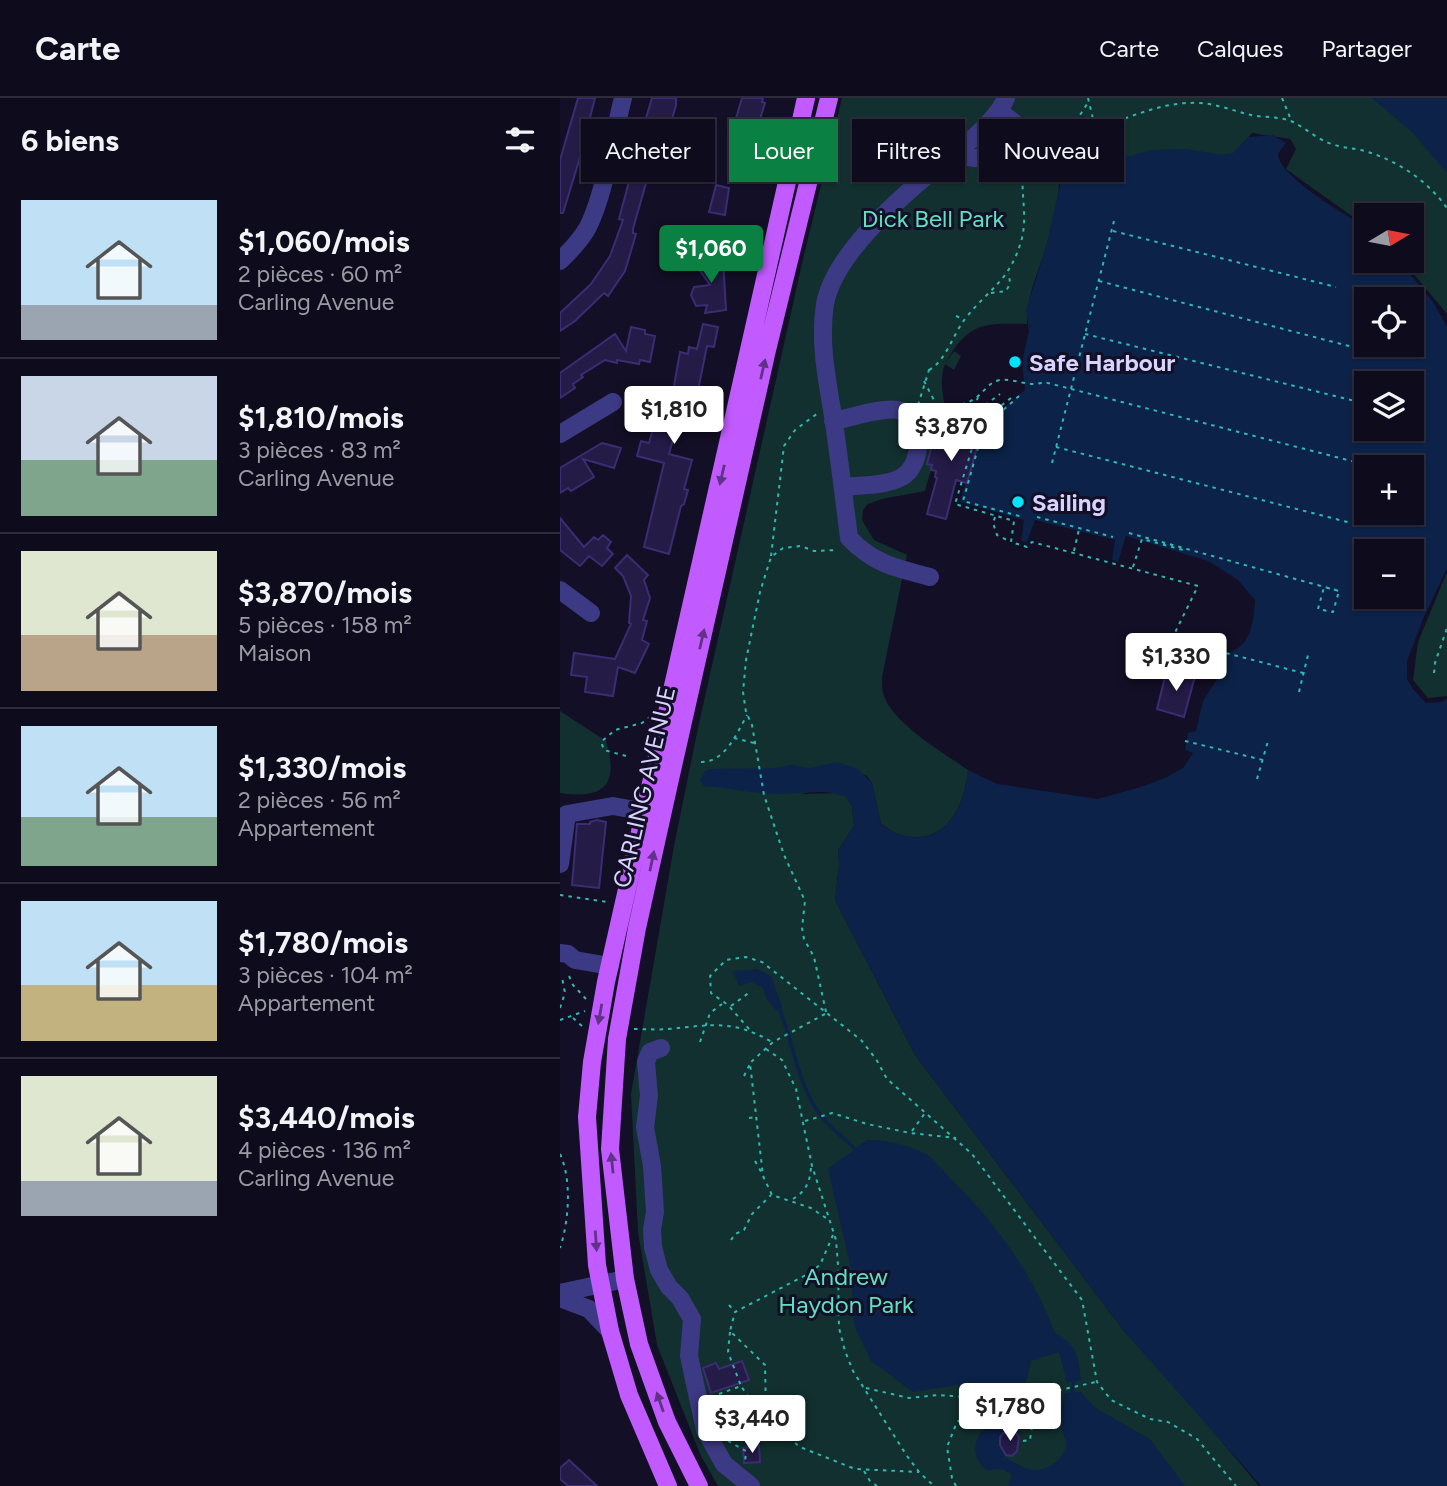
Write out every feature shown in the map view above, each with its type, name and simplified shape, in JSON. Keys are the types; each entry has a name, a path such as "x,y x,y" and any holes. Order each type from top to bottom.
{"main road":[{"name":"CARLING AVENUE","path":"668,1486 629,1395 610,1331 600,1284 587,1117 592,1062 610,966 806,98"},
{"name":"CARLING AVENUE","path":"699,1486 667,1422 639,1344 625,1279 610,1149 617,1039 637,928 665,800 767,350 829,98"}],"street":[{"path":"560,261 587,228 597,201 623,98"},
{"path":"965,142 1002,105 1021,128 995,156 975,160 965,157"},
{"path":"920,182 894,204 855,246 841,268 825,304 824,362 849,538 864,554 894,567 930,577"},
{"path":"560,434 613,402"},
{"path":"832,414 897,410 919,418 916,428 919,449 914,464 904,476 887,482 843,487"},
{"path":"560,590 591,613"},
{"path":"560,864 567,814 613,806 646,812"},
{"path":"560,953 586,962 610,966"},
{"path":"660,1048 650,1052 646,1062 649,1096 645,1127 652,1166 655,1212 653,1247 659,1270 692,1319 689,1356 705,1430 724,1464 744,1480"},
{"path":"560,1293 625,1279"},
{"path":"560,1298 589,1309 610,1331"}],"path":[{"path":"1282,98 1291,121"},
{"path":"1088,99 1093,119"},
{"path":"1077,119 1088,99"},
{"path":"1120,119 1178,104 1200,103 1291,121 1333,145 1390,160 1416,176 1438,195 1447,208"},
{"path":"1022,182 1023,236 1009,272 964,319 938,362 929,370 916,410 919,418 936,405 963,404 978,396 988,385 1004,379 1037,385 1044,382 1354,462"},
{"path":"1052,463 1114,221"},
{"path":"1111,231 1336,287"},
{"path":"990,293 1006,291 1010,284 1009,272"},
{"path":"1099,281 1395,358"},
{"path":"956,316 964,319"},
{"path":"1085,334 1354,401"},
{"path":"927,365 929,370"},
{"path":"924,381 936,405"},
{"path":"976,407 984,406 1000,394"},
{"path":"956,405 951,420 958,421 976,407 978,396"},
{"path":"963,501 984,427 1020,396"},
{"path":"1010,398 980,422 955,504 1014,521 1012,542"},
{"path":"963,404 980,422"},
{"path":"826,1013 814,957 804,939 802,928 805,901 784,855 764,795 752,725 747,715 743,692 746,660 760,592 771,557 784,446 795,430 810,418 832,414"},
{"path":"1056,447 1354,524"},
{"path":"957,499 1024,517"},
{"path":"995,516 993,523 998,535 1012,542 1027,547 1032,542 1198,586 1158,667 1167,669"},
{"path":"1037,517 1113,537"},
{"path":"1073,553 1080,528"},
{"path":"1129,533 1339,591"},
{"path":"771,557 783,548 802,546 814,551 833,552 846,547 849,538"},
{"path":"1133,569 1142,539 1187,553 1188,550"},
{"path":"1324,587 1339,591 1333,612 1318,609 1324,587"},
{"path":"1434,673 1447,628"},
{"path":"1218,651 1303,673"},
{"path":"1299,692 1308,655"},
{"path":"626,756 604,750 601,742 615,730 642,723 652,715"},
{"path":"701,762 711,762 720,755 747,715"},
{"path":"734,738 755,743"},
{"path":"1185,741 1262,761"},
{"path":"1257,779 1268,741"},
{"path":"560,895 616,904"},
{"path":"772,1042 749,1029 730,1007 711,993 710,976 726,960 746,957 762,962 860,1040 876,1059 887,1079 972,1154 1082,1300 1097,1382 1111,1401 1150,1419 1168,1422 1198,1439 1236,1486"},
{"path":"569,976 577,991 593,1003"},
{"path":"560,1007 565,993 562,977"},
{"path":"730,1007 750,992"},
{"path":"700,1042 710,1013 723,1003"},
{"path":"560,1020 588,1009"},
{"path":"744,1076 750,1063 772,1042 826,1013"},
{"path":"572,1017 589,1032"},
{"path":"630,1030 706,1024 749,1029"},
{"path":"766,1049 782,1060 796,1089 811,1166 834,1234 838,1265 839,1328 845,1351 853,1371 919,1472 934,1486"},
{"path":"750,1063 763,1175"},
{"path":"804,1121 827,1112 910,1133 956,1138"},
{"path":"910,1133 925,1112"},
{"path":"749,1118 757,1116"},
{"path":"560,1154 566,1175 567,1220 560,1248"},
{"path":"755,1161 772,1195"},
{"path":"791,1200 804,1192 810,1180 811,1166"},
{"path":"772,1195 811,1208 829,1220"},
{"path":"731,1240 735,1234 744,1230 752,1214 772,1195"},
{"path":"834,1234 820,1265 735,1312 728,1352 741,1387 754,1405 800,1447 863,1470 919,1472"},
{"path":"729,1305 735,1312"},
{"path":"730,1331 765,1365 766,1414"},
{"path":"865,1387 909,1398 938,1395 1022,1404 1040,1401 1066,1389 1097,1382"},
{"path":"719,1394 741,1387"},
{"path":"957,1486 952,1478 947,1447 957,1422 993,1399"},
{"path":"1022,1404 1032,1427 1030,1440 1023,1441"},
{"path":"724,1438 746,1451 744,1480"},
{"path":"863,1470 877,1486"}],"green space":[{"name":"Andrew Haydon Park","path":"842,98 1389,98 1447,153 1447,314 1413,273 1424,273 1424,203 1354,203 1354,218 1286,169 1296,149 1290,139 1252,133 1235,154 1124,162 1124,119 979,119 979,182 1059,182 1044,254 1030,297 1027,324 988,325 969,333 961,340 945,364 943,372 945,420 925,491 868,504 863,510 862,520 874,540 907,555 882,677 883,693 896,715 907,726 968,770 966,784 950,821 930,835 916,837 898,834 881,824 872,783 866,775 802,794 838,793 846,796 852,806 854,826 838,850 835,900 915,1055 1124,1331 1175,1386 1259,1486 718,1486 701,1456 657,1345 638,1232 631,1094 674,846 698,728 801,268 822,182 838,182 837,119"},
{"path":"954,351 961,356 954,370 945,364"},
{"path":"1447,572 1447,696 1428,698 1413,680 1418,642"},
{"path":"560,711 606,741 611,768 605,786 598,791 575,795 560,793"}],"water":[{"path":"1372,98 1447,98 1447,173 1412,132"},
{"path":"1273,135 1286,143 1278,154 1289,173 1315,195 1354,220 1354,273 1409,273 1421,287 1354,287 1354,357 1424,357 1424,291 1447,327 1447,568 1407,661 1407,679 1426,703 1442,702 1447,698 1447,1486 1261,1486 1124,1331 915,1055 835,900 838,850 854,826 852,806 846,797 829,792 757,793 704,786 700,781 705,771 710,769 776,768 790,765 810,768 837,762 858,769 872,783 881,825 898,834 916,837 930,835 950,821 962,797 968,770 997,784 1098,799 1141,787 1183,768 1193,753 1185,750 1188,733 1196,731 1203,701 1217,679 1212,671 1213,666 1217,659 1241,646 1249,635 1255,600 1238,580 1208,561 1126,536 1118,562 1112,560 1115,540 1035,520 1027,542 1021,541 1024,520 960,502 982,425 1025,390 1022,362 1029,331 1026,309 1045,251 1060,182 1124,182 1124,158 1153,150 1187,149 1222,155 1233,153 1248,137"},
{"path":"757,969 771,976 782,1007 777,1011 766,998 763,988 751,982 739,986 733,971"},
{"path":"867,1140 896,1143 928,1155 983,1213 1036,1290 1055,1333 1076,1352 1081,1380 1067,1383 1059,1352 1031,1361 1022,1399 957,1385 913,1392 871,1361 854,1325 851,1269 828,1169"},
{"path":"1081,1392 1094,1407 1150,1439 1185,1486 1008,1486 1012,1476 1009,1473 1000,1469 986,1470 978,1461 975,1452 980,1434 1011,1406 1017,1409 1012,1427 998,1440 1005,1457 1032,1470 1052,1465 1066,1448 1061,1428 1064,1393"}],"building":[{"path":"578,98 595,98 590,119 581,119 581,152 563,213 560,213 560,160"},
{"path":"652,98 676,98 672,119 646,119"},
{"path":"742,98 763,98 762,102 765,103 760,119 736,119"},
{"path":"629,182 646,182 625,271 608,296 604,293 575,321 560,331 560,313 591,284 610,256 623,220 619,219"},
{"path":"716,185 729,188 725,215 709,212"},
{"path":"716,252 720,260 723,258 726,310 705,313 707,305 696,306 691,295 694,287 710,285 698,264"},
{"path":"703,324 718,327 714,347 707,346 694,410 682,408 669,454 692,460 684,489 688,490 681,506 669,554 644,547 664,463 637,456 641,441 649,443 658,411 669,414 680,352 688,354 689,347 697,349"},
{"path":"631,327 645,330 645,334 655,336 650,362 640,360 639,364 605,360 581,375 583,377 573,384 575,388 560,398 560,373 615,334 626,351"},
{"path":"947,420 982,429 967,483 956,480 946,519 927,514 937,478 936,471 931,470 932,465 927,464 933,442 935,438 940,439"},
{"path":"602,443 621,448 614,468 583,459 594,477 571,491 568,488 560,493 560,468"},
{"path":"560,518 584,547 594,537 598,540 603,535 611,542 607,548 613,554 602,566 589,556 580,566 560,550"},
{"path":"627,555 648,575 644,580 650,598 643,620 647,621 642,640 649,644 635,673 618,667 613,696 585,692 587,677 571,675 574,653 615,659 631,624 631,596 623,576 615,568"},
{"path":"1167,669 1195,676 1184,717 1157,709"},
{"path":"597,820 606,822 599,888 572,885 577,824 590,824"},
{"path":"742,1361 749,1380 711,1393 703,1368 716,1363 719,1369"},
{"path":"1014,1430 1019,1437 1017,1451 1012,1456 1006,1455 1000,1445 1000,1437 1003,1433"},
{"path":"759,1446 760,1462 744,1463 743,1448"},
{"path":"569,1460 597,1486 568,1486 560,1479 560,1468"}],"waterway":[{"path":"778,1005 799,1070 815,1107 834,1130 856,1150"},
{"path":"1072,1394 1074,1379"},
{"path":"1014,1408 1016,1397"}],"place":[{"name":"Safe Harbour","path":"1015,362"},
{"name":"Sailing","path":"1018,502"}],"park label":[{"name":"Dick Bell Park","path":"933,218"}]}
